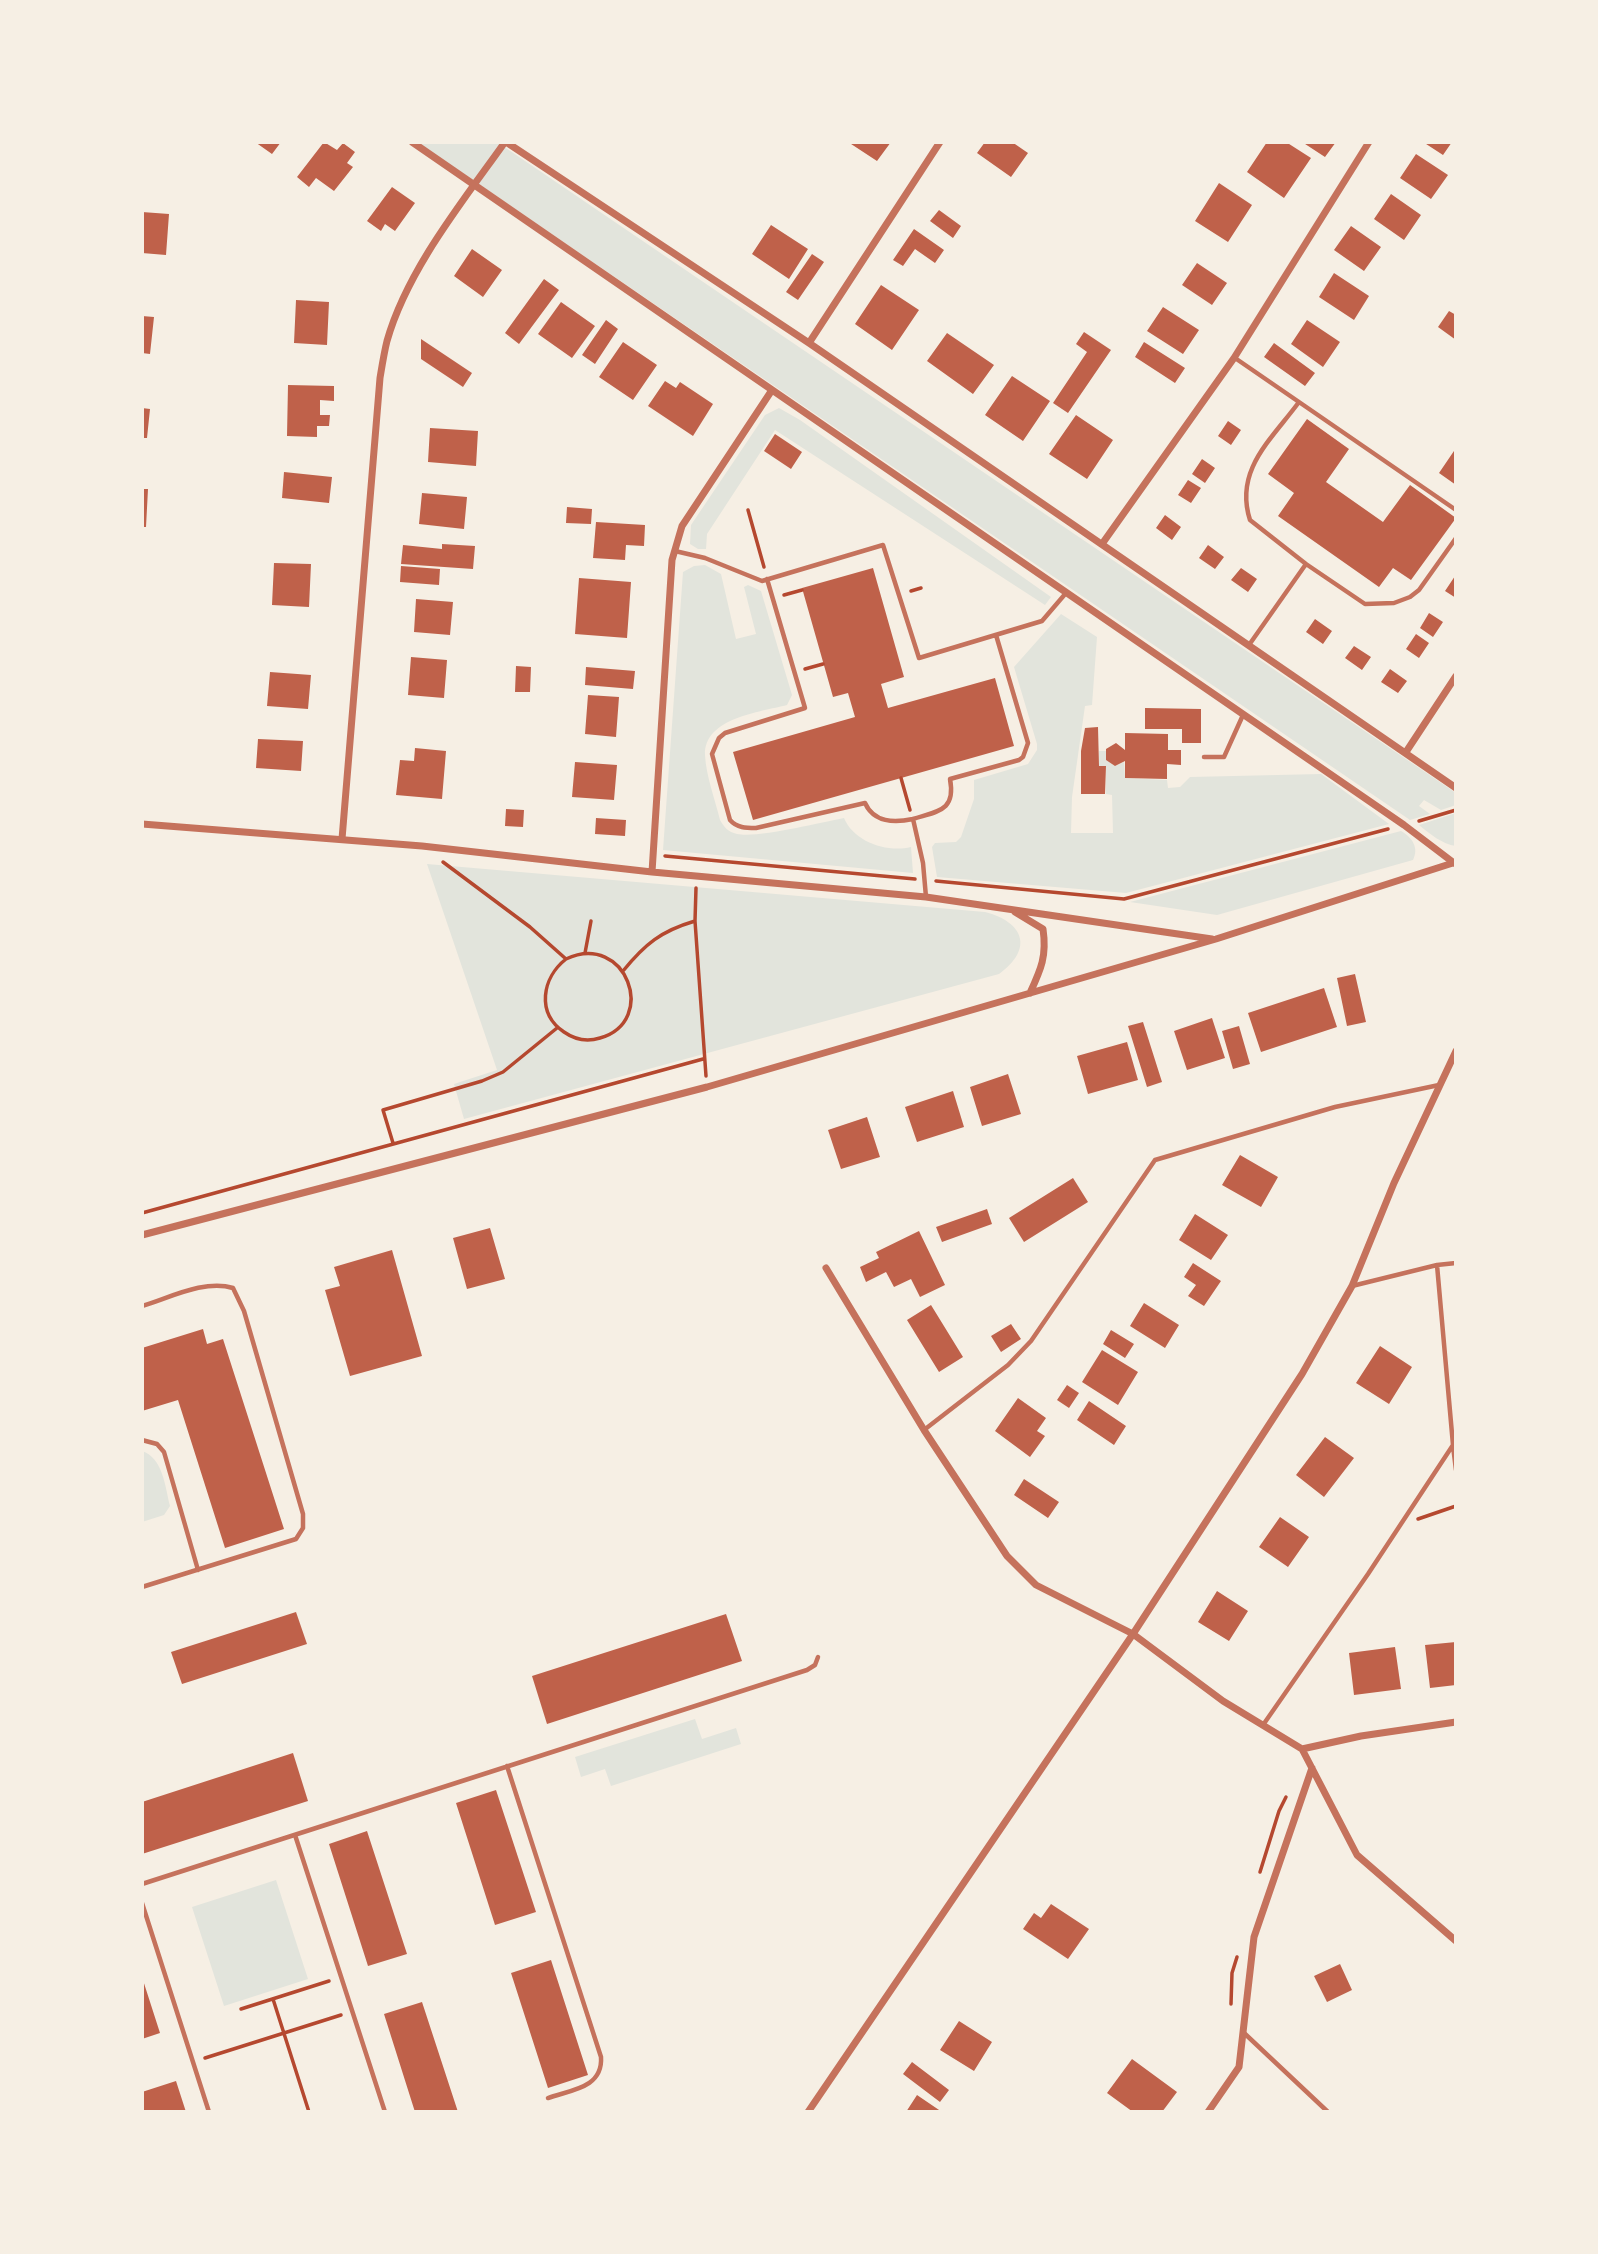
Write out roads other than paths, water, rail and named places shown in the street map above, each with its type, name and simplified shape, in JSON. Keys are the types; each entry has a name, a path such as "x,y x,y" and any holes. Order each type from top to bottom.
{"street":[{"path":"412,142 1455,862"},
{"path":"342,839 379,391 387,342 420,269 505,142 809,343 1456,788"},
{"path":"809,343 940,142"},
{"path":"1102,544 1234,358 1369,142"},
{"path":"652,872 672,560 682,526 772,390"},
{"path":"1406,752 1456,676"},
{"path":"142,824 422,846 652,872 926,897 1216,939"},
{"path":"142,1235 707,1087 1216,939 1455,862"},
{"path":"1012,909 1043,929 1046,950 1030,993"},
{"path":"808,2112 1132,1633 1302,1374 1352,1286 1394,1183 1456,1051"},
{"path":"826,1268 982,1521 1022,1573 1036,1585 1132,1633 1223,1701 1302,1749 1357,1855 1456,1941"},
{"path":"1302,1749 1361,1736 1456,1722"},
{"path":"1208,2112 1239,2067 1254,1937 1312,1768"}],"lane":[{"path":"1234,358 1456,510"},
{"path":"1299,402 1248,473 1244,491 1250,520 1306,564 1365,604 1394,603 1410,597 1419,590 1456,538"},
{"path":"675,551 705,558 762,581 883,545 919,657 1042,621 1066,593"},
{"path":"1248,646 1306,564"},
{"path":"767,579 805,709 724,733 714,747 713,761 730,820 734,825 744,828 756,828 864,803 868,811 878,819 900,822 943,808 950,803 953,794 950,779 1019,761 1028,743 996,635"},
{"path":"1204,757 1224,757 1244,715"},
{"path":"912,819 923,863 926,897"},
{"path":"924,1430 1008,1365 1031,1341 1155,1160 1335,1107 1439,1085"},
{"path":"1352,1286 1437,1265 1456,1263"},
{"path":"1437,1265 1456,1470"},
{"path":"142,1306 206,1286 223,1285 233,1288 244,1311 300,1496 303,1528 296,1539 142,1587"},
{"path":"142,1440 158,1444 163,1452 198,1570"},
{"path":"1264,1726 1453,1445"},
{"path":"142,1884 807,1671 815,1665 818,1657"},
{"path":"507,1766 601,2057 602,2066 598,2077 591,2084 548,2098"},
{"path":"295,1835 385,2112"},
{"path":"142,1903 209,2112"},
{"path":"1243,2032 1328,2112"}]}
